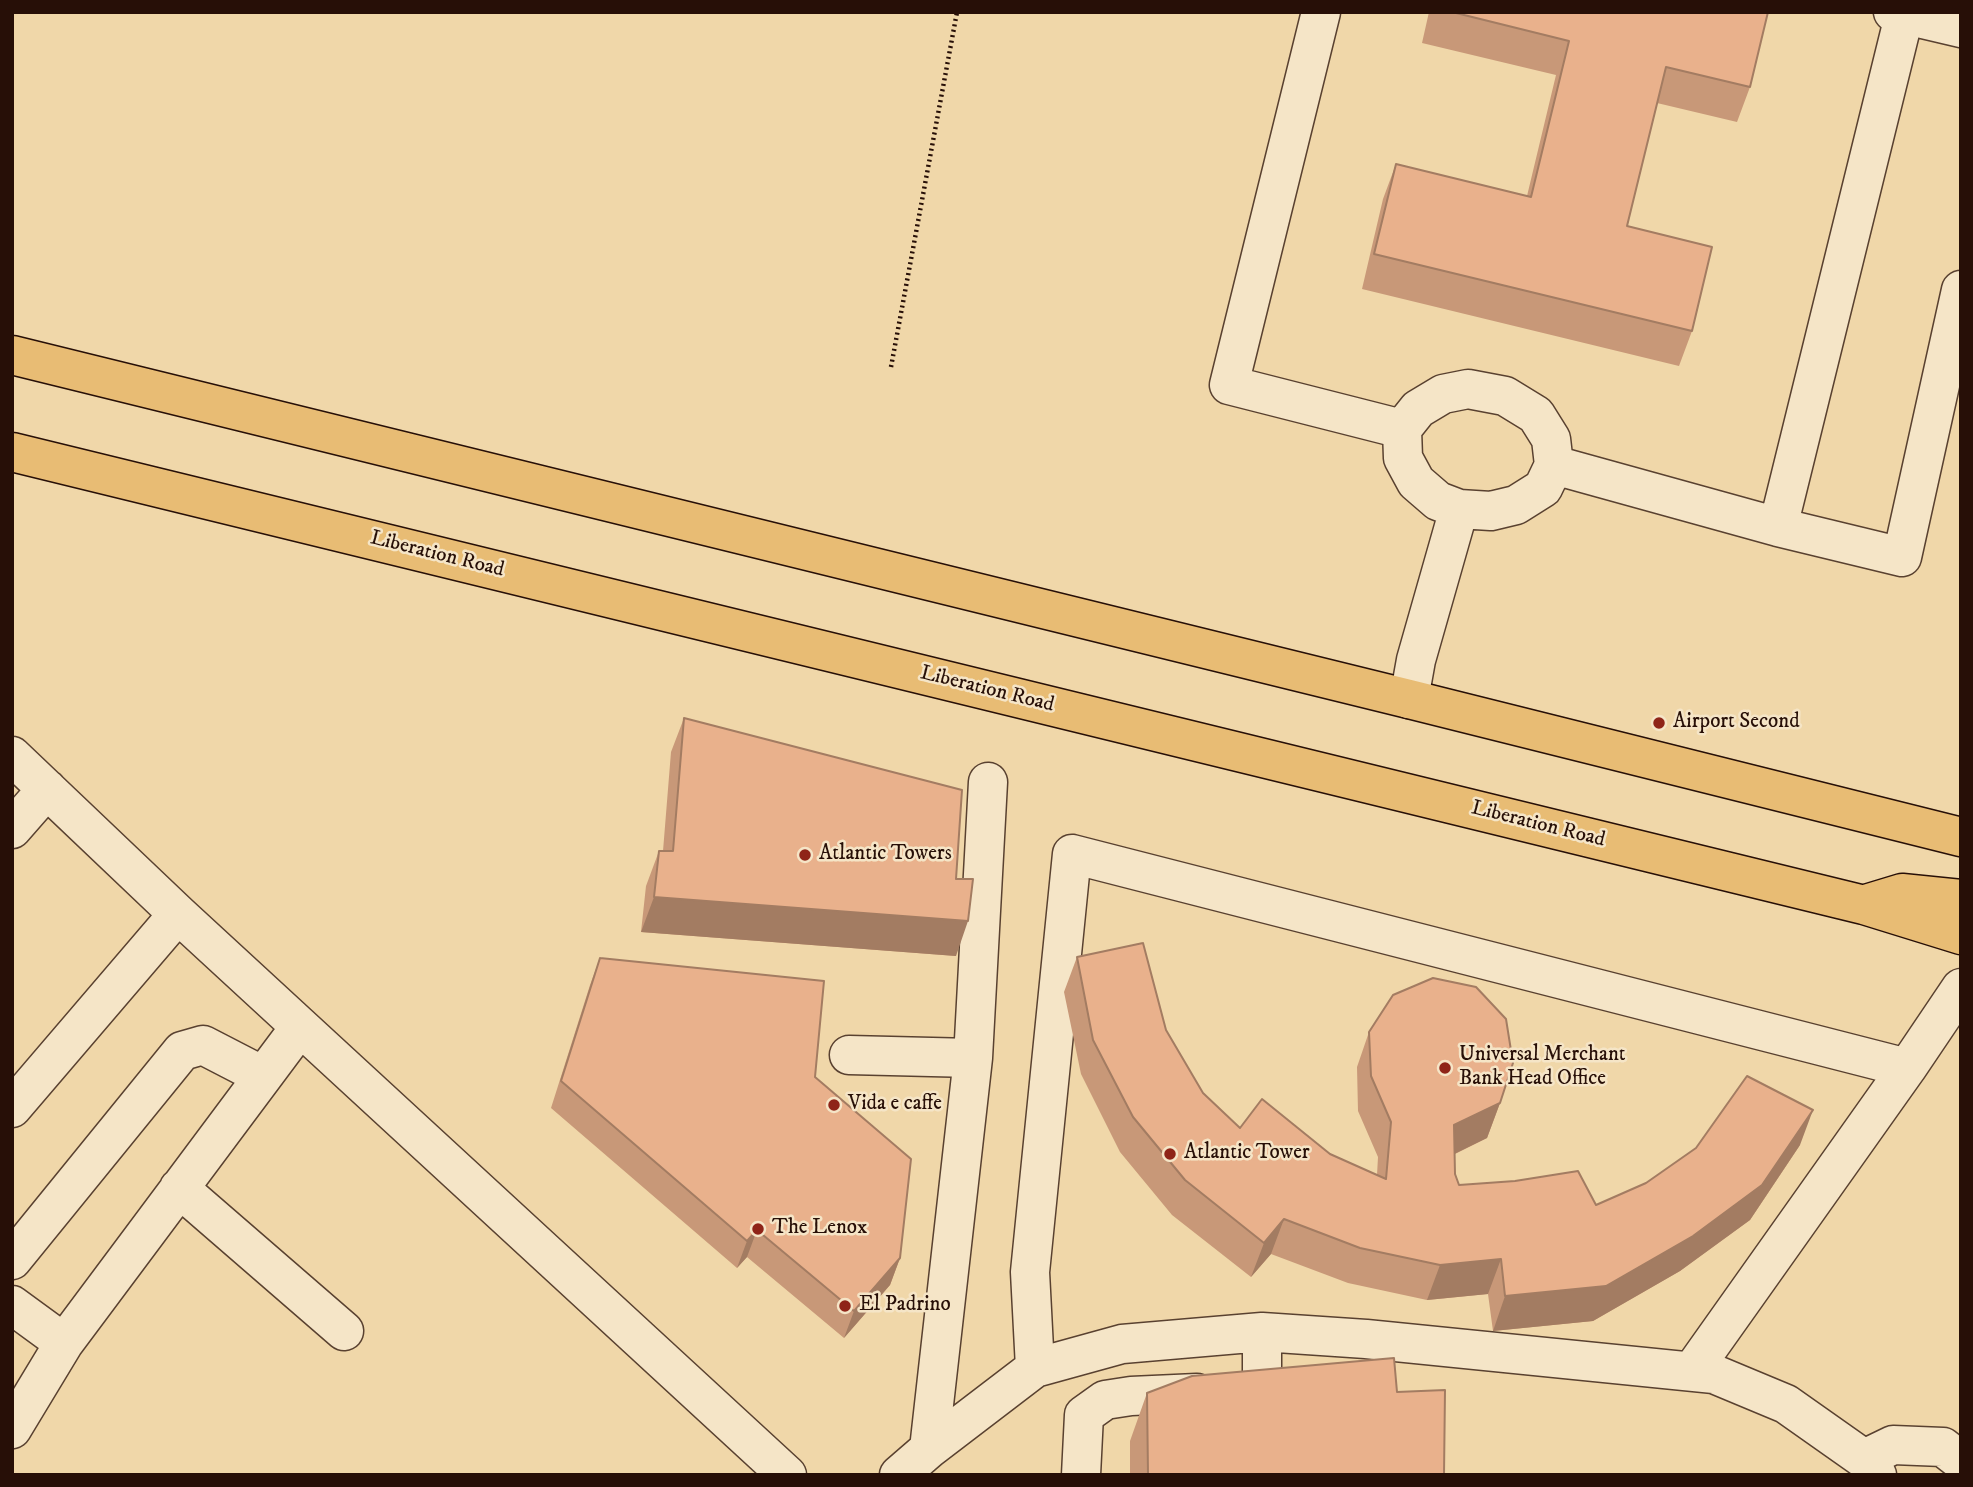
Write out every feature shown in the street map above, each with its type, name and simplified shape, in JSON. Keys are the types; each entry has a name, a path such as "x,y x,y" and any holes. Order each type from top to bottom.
{"highway":[{"path":"12,355 1961,837"},
{"name":"Liberation Road","path":"12,452 1864,905 1961,935"},
{"path":"1864,905 1902,893 1961,899"}],"street":[{"path":"1321,12 1229,385 1402,429"},
{"path":"1778,527 1901,13 1961,28"},
{"path":"1554,465 1778,527 1902,557 1961,290"},
{"path":"1468,389 1505,396 1536,415 1551,439 1554,465 1543,488 1516,505 1491,511 1459,509 1438,501 1416,482 1403,458 1402,429 1418,409 1443,394 1468,389"},
{"path":"1409,699 1416,660 1459,509"},
{"path":"12,756 178,914 787,1475"},
{"path":"929,1449 973,1058 988,782"},
{"path":"12,828 47,789"},
{"path":"1035,1368 1030,1272 1072,853 1907,1068"},
{"path":"14,1101 178,914"},
{"path":"1692,1371 1961,988"},
{"path":"12,1429 64,1343 300,1027"},
{"path":"12,1260 182,1051 203,1045 264,1076"},
{"path":"849,1055 973,1058"},
{"path":"179,1188 344,1331"},
{"path":"12,1306 64,1343"},
{"path":"899,1475 1035,1368 1122,1344 1262,1332 1366,1339 1714,1374 1786,1404 1870,1467 1892,1445 1943,1447 1961,1461"},
{"path":"1081,1475 1084,1415 1105,1400 1131,1395 1280,1391 1262,1332"}],"path":[{"path":"891,367 957,12"}],"building":[{"path":"1452,12 1768,12 1750,87 1666,67 1627,226 1712,247 1692,331 1374,254 1396,164 1531,197 1569,41"},
{"name":"Atlantic Towers","path":"684,718 962,790 956,879 973,879 968,921 654,897 659,851 673,851"},
{"name":"Atlantic Tower","path":"1143,943 1166,1030 1203,1093 1240,1128 1262,1099 1330,1154 1386,1179 1391,1122 1371,1076 1369,1032 1393,995 1433,978 1476,987 1506,1019 1513,1063 1500,1103 1454,1125 1455,1174 1459,1185 1515,1181 1578,1171 1596,1205 1646,1183 1696,1148 1747,1076 1813,1110 1762,1185 1693,1236 1606,1286 1505,1296 1501,1259 1440,1265 1360,1248 1284,1219 1264,1243 1185,1180 1133,1117 1093,1040 1077,957"},
{"path":"600,958 824,981 815,1077 911,1159 900,1258 854,1311 757,1230 747,1241 561,1081"},
{"path":"1394,1358 1397,1392 1445,1390 1444,1475 1148,1475 1147,1393 1192,1376"}],"place":[{"name":"Airport Second","path":"1659,723"},
{"name":"Atlantic Towers","path":"805,855"},
{"name":"Universal Merchant Bank Head Office","path":"1445,1068"},
{"name":"Vida e caffe","path":"834,1105"},
{"name":"Atlantic Tower","path":"1170,1154"},
{"name":"The Lenox","path":"758,1229"},
{"name":"El Padrino","path":"845,1306"}]}
